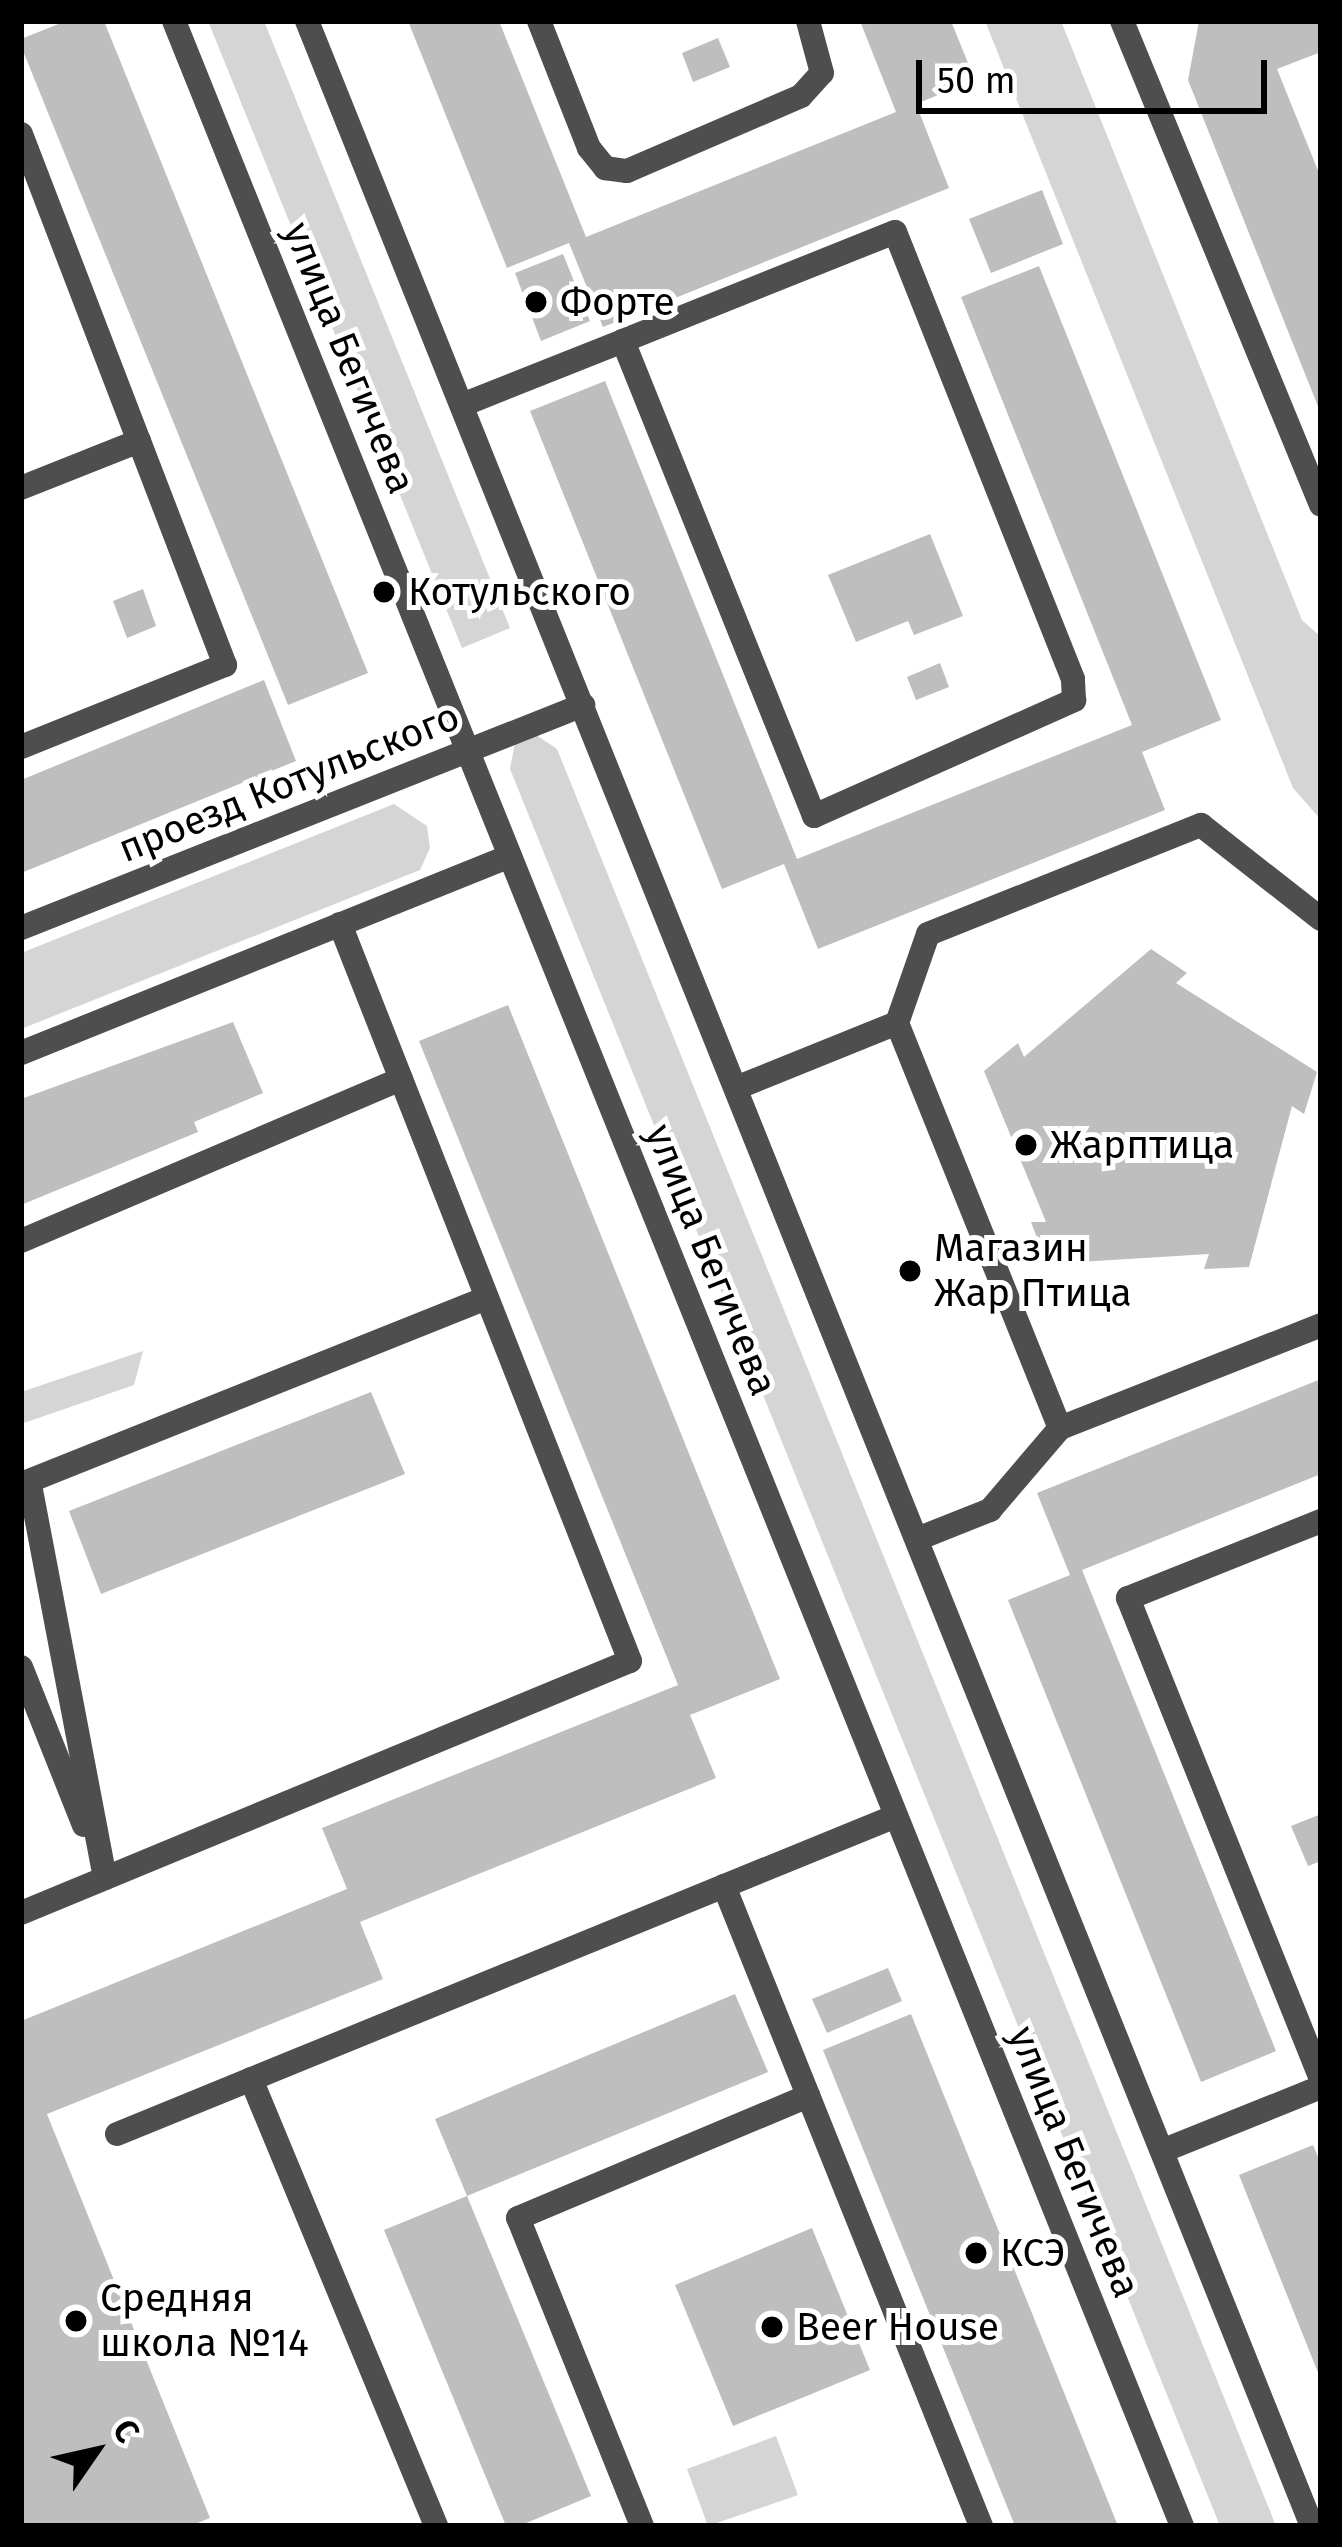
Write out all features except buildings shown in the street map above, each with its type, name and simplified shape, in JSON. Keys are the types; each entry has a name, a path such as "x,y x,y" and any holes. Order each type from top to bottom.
{"street":[{"name":"улица Бегичева","path":"174,21 1182,2526"},
{"path":"308,21 1312,2526"},
{"path":"539,21 589,148 604,168 627,171 801,96 821,73 808,21"},
{"path":"1122,21 1321,505"},
{"path":"21,134 225,665 21,747"},
{"path":"462,406 623,341 895,232 1073,679 1074,700 814,816 623,341"},
{"path":"21,488 139,441"},
{"name":"проезд Котульского","path":"21,928 583,705"},
{"path":"1060,1428 897,1023 928,934 1202,825 1321,919"},
{"path":"21,1053 510,856"},
{"path":"21,1912 630,1661 340,924"},
{"path":"736,1088 897,1023"},
{"path":"21,1241 401,1079"},
{"path":"105,1878 29,1480 487,1298"},
{"path":"917,1540 990,1510 1060,1428 1321,1325"},
{"path":"1162,2151 1319,2069 1128,1598 1321,1521"},
{"path":"21,1667 105,1878"},
{"path":"117,2134 896,1816"},
{"path":"724,1886 981,2526"},
{"path":"251,2079 436,2526"},
{"path":"642,2526 518,2218 808,2096"}],"shaded area":[{"path":"208,21 264,21 510,628 462,648"},
{"path":"985,21 1061,21 1302,620 1321,637 1321,820 1293,788"},
{"path":"533,733 557,749 1276,2526 1220,2526 510,769 515,742"},
{"path":"394,804 427,826 430,848 420,870 21,1029 21,953"},
{"path":"143,1351 134,1385 21,1424 21,1392"},
{"path":"776,2436 798,2495 708,2526 687,2469"}],"place":[{"name":"Форте","path":"536,302"},
{"name":"Котульского","path":"384,592"},
{"name":"Жарптица","path":"1026,1145"},
{"name":"Магазин Жар Птица","path":"910,1271"},
{"name":"КСЭ","path":"976,2253"},
{"name":"Средняя школа №14","path":"76,2321"},
{"name":"Beer House","path":"772,2327"}]}
